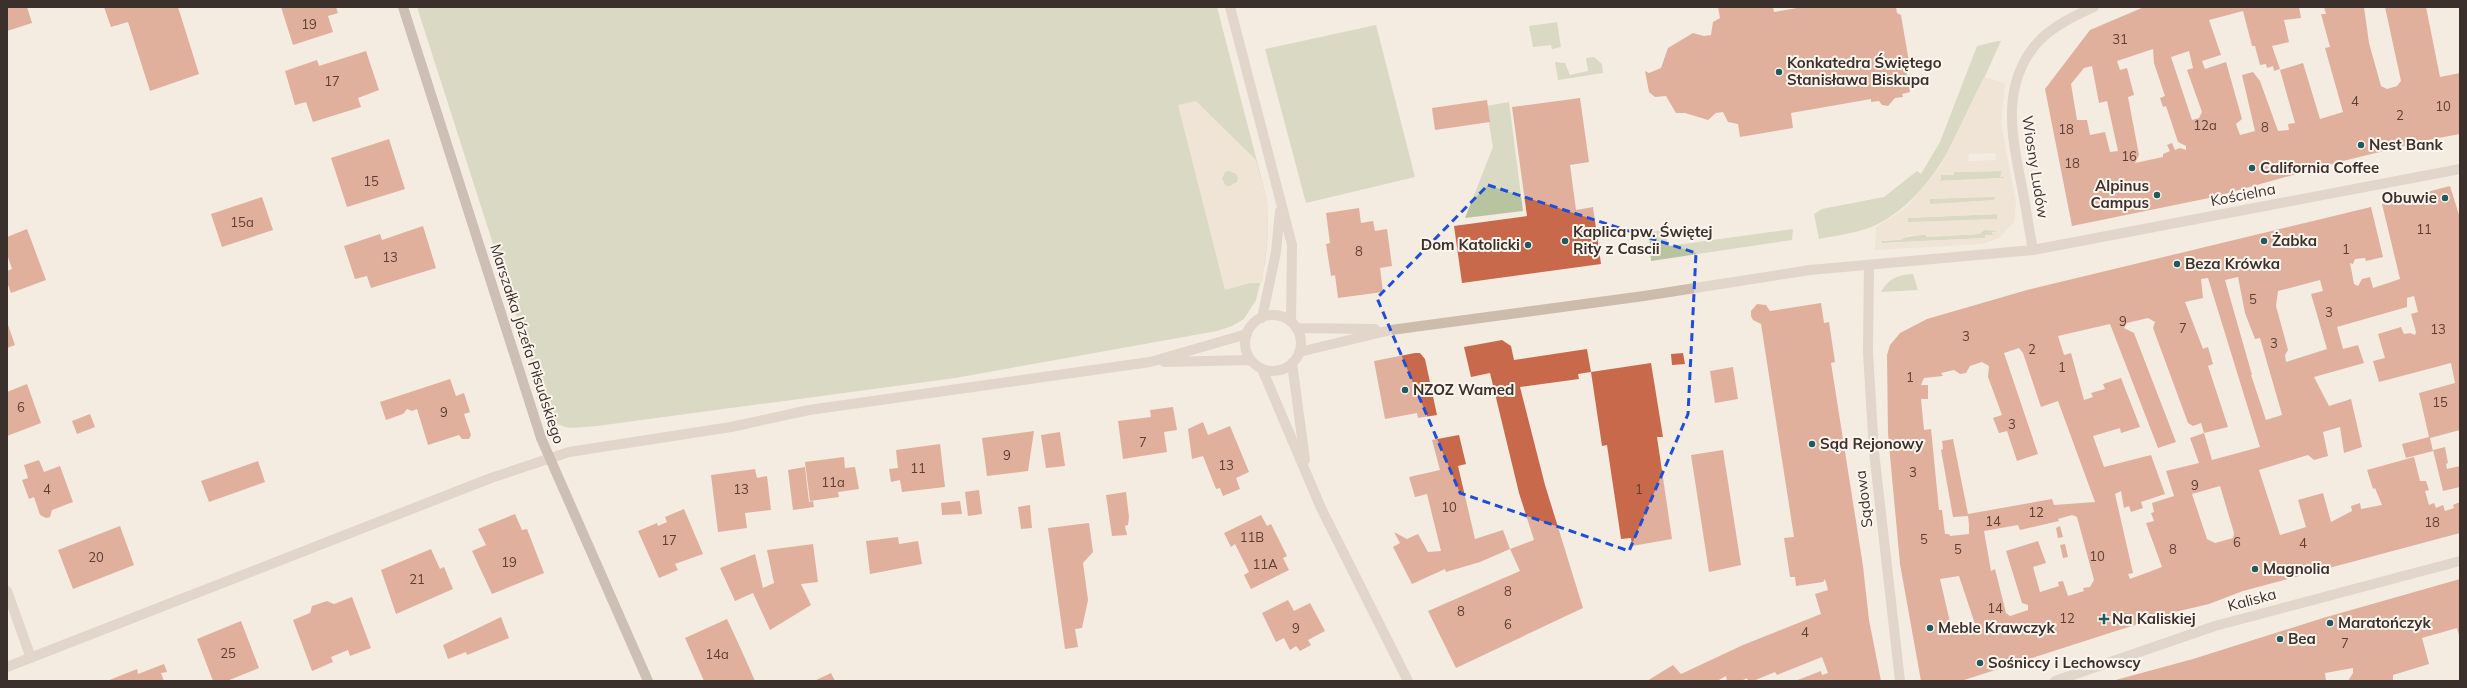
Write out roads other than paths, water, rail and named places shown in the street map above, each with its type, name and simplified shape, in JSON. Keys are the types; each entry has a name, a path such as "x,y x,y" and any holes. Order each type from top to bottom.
{"street":[{"name":"Marszałka Józefa Piłsudskiego","path":"403,7 548,458 648,681"},
{"path":"1230,7 1292,245 1294,325 1300,344 1299,352 1292,363 1278,370 1262,369"},
{"name":"Wiosny Ludów","path":"2033,250 2010,124 2014,88 2028,54 2038,41 2066,21 2093,7"},
{"name":"Kościelna","path":"1391,330 1644,296 1810,270 2033,250 2459,169"},
{"path":"1262,318 1276,252 1281,207"},
{"name":"Sądowa","path":"1869,265 1868,352 1874,452 1900,681"},
{"path":"1391,330 1294,325 1277,316 1262,318 1250,328 1247,334 1246,349 1251,360 1262,369 1321,508 1408,681"},
{"path":"1299,352 1391,330"},
{"path":"1150,362 1247,334"},
{"path":"7,667 490,478 548,458 610,445 731,427 809,410 1150,362 1251,360"},
{"path":"1292,363 1306,474"},
{"name":"Kaliska","path":"2055,681 2215,626 2460,561"},
{"path":"7,591 31,658"}],"place":[{"name":"Konkatedra Świętego Stanisława Biskupa","path":"1779,72"},
{"name":"Nest Bank","path":"2361,145"},
{"name":"California Coffee","path":"2252,168"},
{"name":"Alpinus Campus","path":"2157,195"},
{"name":"Obuwie","path":"2445,198"},
{"name":"Kaplica pw. Świętej Rity z Cascii","path":"1565,241"},
{"name":"Żabka","path":"2264,241"},
{"name":"Dom Katolicki","path":"1528,245"},
{"name":"Beza Krówka","path":"2177,264"},
{"name":"NZOZ Wamed","path":"1405,390"},
{"name":"Sąd Rejonowy","path":"1812,444"},
{"name":"Magnolia","path":"2255,569"},
{"name":"Na Kaliskiej","path":"2104,619"},
{"name":"Maratończyk","path":"2330,623"},
{"name":"Meble Krawczyk","path":"1930,628"},
{"name":"Bea","path":"2280,639"},
{"name":"Sośniccy i Lechowscy","path":"1980,663"}]}
